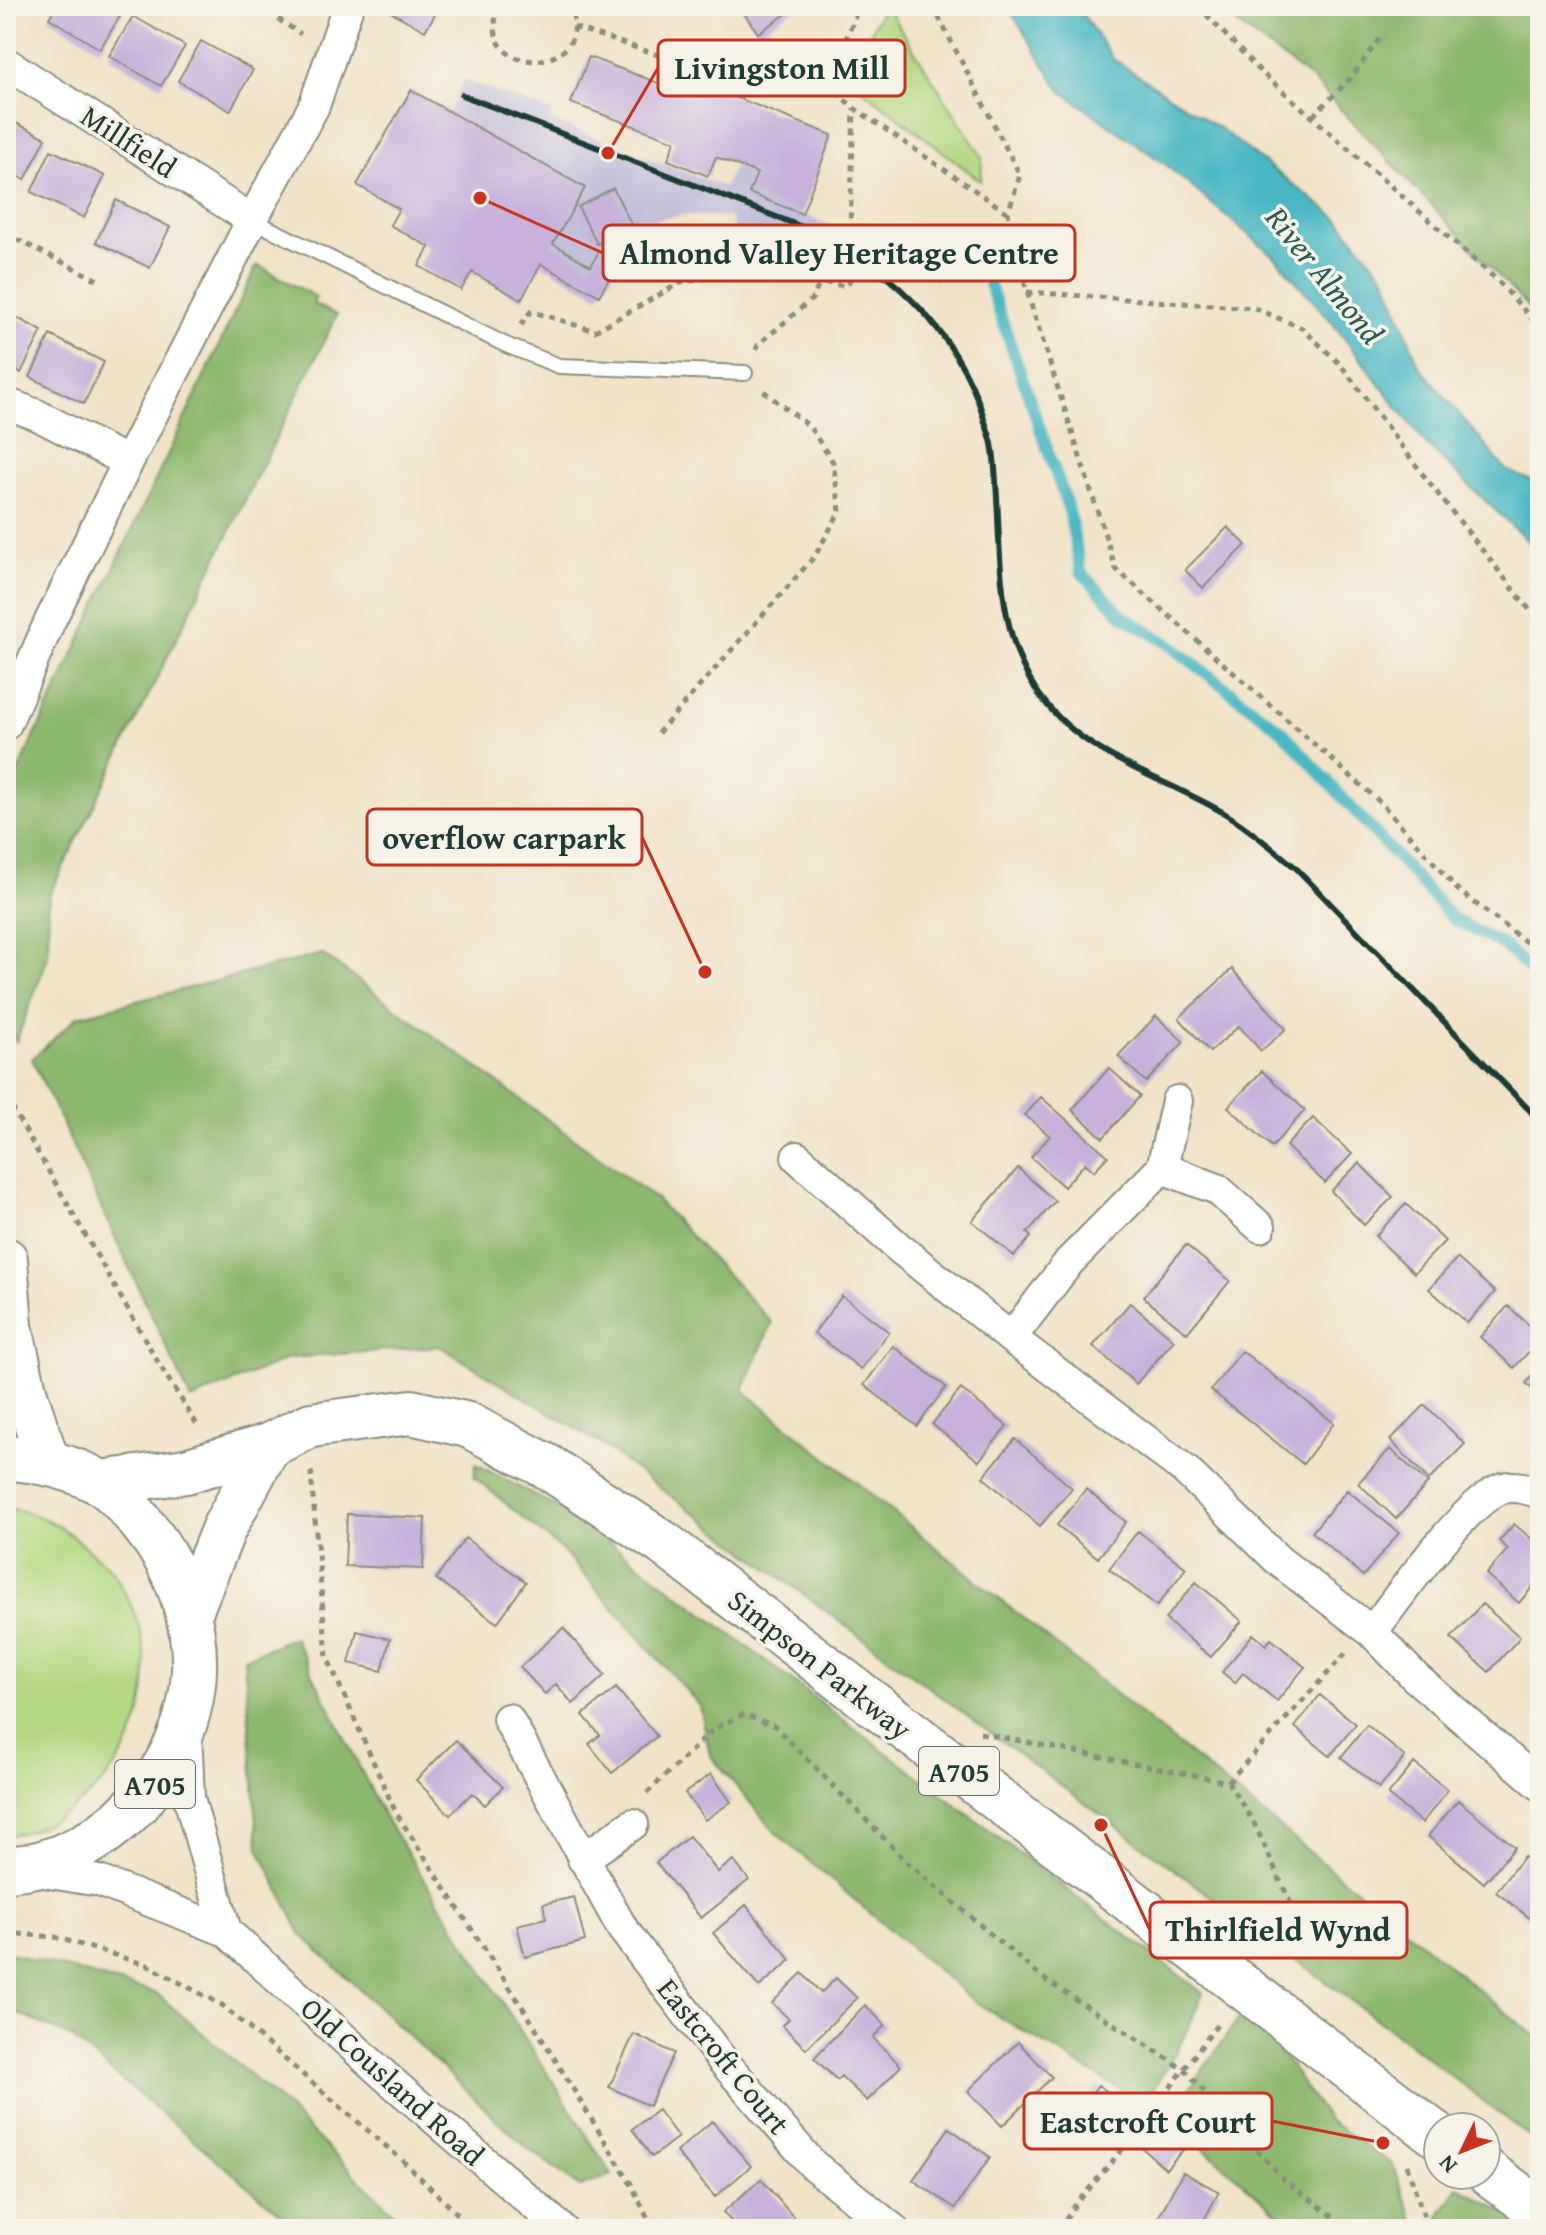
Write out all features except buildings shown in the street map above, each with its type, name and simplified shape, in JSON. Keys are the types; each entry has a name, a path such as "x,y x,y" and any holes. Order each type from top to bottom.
{"main road":[{"path":"6,1259 8,1337 26,1395 27,1459"},
{"name":"Simpson Parkway","path":"102,1483 186,1471 268,1446 311,1425 411,1412 468,1425 548,1467 663,1543 1422,2124"},
{"name":"A705","path":"189,1614 224,1528 268,1446"},
{"name":"A705","path":"15,1869 73,1852 120,1823 154,1786 185,1724 194,1671 189,1614 161,1548 135,1515 102,1483 27,1459"},
{"path":"1502,2183 1540,2211"}],"street":[{"path":"6,724 49,623 128,462 314,106 348,6"},
{"name":"Millfield","path":"6,63 252,220"},
{"path":"6,403 37,415 128,462"},
{"path":"1011,1338 1069,1262 1162,1168 1177,1101"},
{"path":"797,1157 898,1247 1011,1338 1185,1470 1279,1561 1372,1632 1415,1677 1540,1785"},
{"path":"1162,1168 1217,1189 1260,1227"},
{"path":"1372,1632 1441,1542 1491,1493 1519,1486 1540,1493"},
{"name":"Eastcroft Court","path":"508,1719 622,1928 723,2061 813,2165 893,2229"},
{"path":"185,1724 189,1798 226,1931"},
{"path":"583,1859 633,1824"},
{"name":"Old Cousland Road","path":"15,1869 99,1881 226,1931 385,2076 562,2229"}],"lane":[{"path":"252,220 506,345 559,366 745,373"}],"path":[{"path":"258,6 333,53"},
{"path":"499,6 495,16 499,41 517,59 530,62 554,58 564,50 574,27 570,6"},
{"path":"828,85 859,6"},
{"path":"933,6 1020,175 1008,213 1022,274 1116,569 1380,802 1458,890 1540,953"},
{"path":"1198,6 1259,70 1497,280 1540,328"},
{"path":"574,27 703,70 758,61 828,85 854,108 1008,213"},
{"path":"1313,116 1351,78 1383,34"},
{"path":"658,733 815,556 840,511 833,462 809,426 773,400 745,373 758,345 813,298 820,282 846,247 850,231 854,108"},
{"path":"6,234 98,280"},
{"path":"506,345 531,311 595,331 680,283 798,262 820,282 846,286 875,245 944,282 984,266 1022,274"},
{"path":"1027,292 1254,308 1302,328 1340,364 1540,623"},
{"path":"6,1097 200,1430"},
{"path":"325,1468 311,1474 327,1657 396,1813 534,2025 631,2184 653,2229"},
{"path":"1228,1782 1338,1659 1372,1632"},
{"path":"633,1824 636,1803 714,1729 744,1714 775,1726 910,1865 1041,1977 1185,2070 1283,2179 1350,2229"},
{"path":"973,1733 1228,1782 1255,1825 1296,1915 1262,1964"},
{"path":"6,1933 55,1937 147,1965 222,2005 402,2160 473,2229"},
{"path":"1059,2229 1220,2021"}],"shaded area":[{"path":"463,80 552,112 549,120 724,187 735,165 757,173 750,194 839,228 817,265 796,254 743,262 730,217 683,215 634,228 611,258 599,251 591,266 553,244 585,188 450,111"}],"green space":[{"path":"883,6 886,6 982,157 981,181 849,79"},
{"path":"1213,6 1540,6 1540,320 1313,80"},
{"path":"257,265 316,297 313,304 337,315 49,896 48,957 16,1042 6,1024 6,797"},
{"path":"322,954 656,1199 772,1323 743,1390 1540,2040 1540,2145 1502,2116 1502,2111 1496,2111 601,1444 439,1346 289,1358 191,1400 32,1059 78,1016"},
{"path":"476,1464 579,1519 1203,1993 1183,2040 1144,2104 972,2000 775,1832 710,1755 700,1706 563,1551 474,1477"},
{"path":"6,1508 31,1513 52,1522 113,1572 139,1627 145,1656 145,1685 140,1714 130,1741 96,1789 50,1822 6,1836"},
{"path":"294,1637 384,1816 612,2175 580,2187 525,2146 301,1934 259,1848 244,1658"},
{"path":"6,1952 156,1993 280,2101 410,2229 299,2229 71,2037 6,2008"},
{"path":"1238,2019 1272,2040 1328,2120 1392,2164 1417,2229 1313,2229 1281,2216 1169,2118"},
{"path":"1455,2191 1465,2191 1535,2229 1441,2229 1439,2216"}],"water":[{"name":"River Almond","path":"1007,6 1077,6 1113,59 1219,128 1337,218 1386,278 1419,366 1506,470 1540,484 1540,553 1426,444 1330,320 1276,258 1166,165 1061,91"}],"waterway":[{"path":"989,283 1069,511 1081,572 1122,615 1167,643 1282,731 1453,919 1503,945 1540,979"}],"railway":[{"path":"462,95 810,230 839,245 893,282 916,304 956,355 983,415 993,450 1006,610 1024,670 1041,697 1059,718 1102,751 1224,813 1296,868 1540,1121"}],"place":[{"name":"Livingston Mill","path":"608,153"},
{"name":"Almond Valley Heritage Centre","path":"480,198"},
{"name":"overflow carpark","path":"705,972"},
{"name":"Thirlfield Wynd","path":"1101,1825"},
{"name":"Eastcroft Court","path":"1383,2143"}]}
